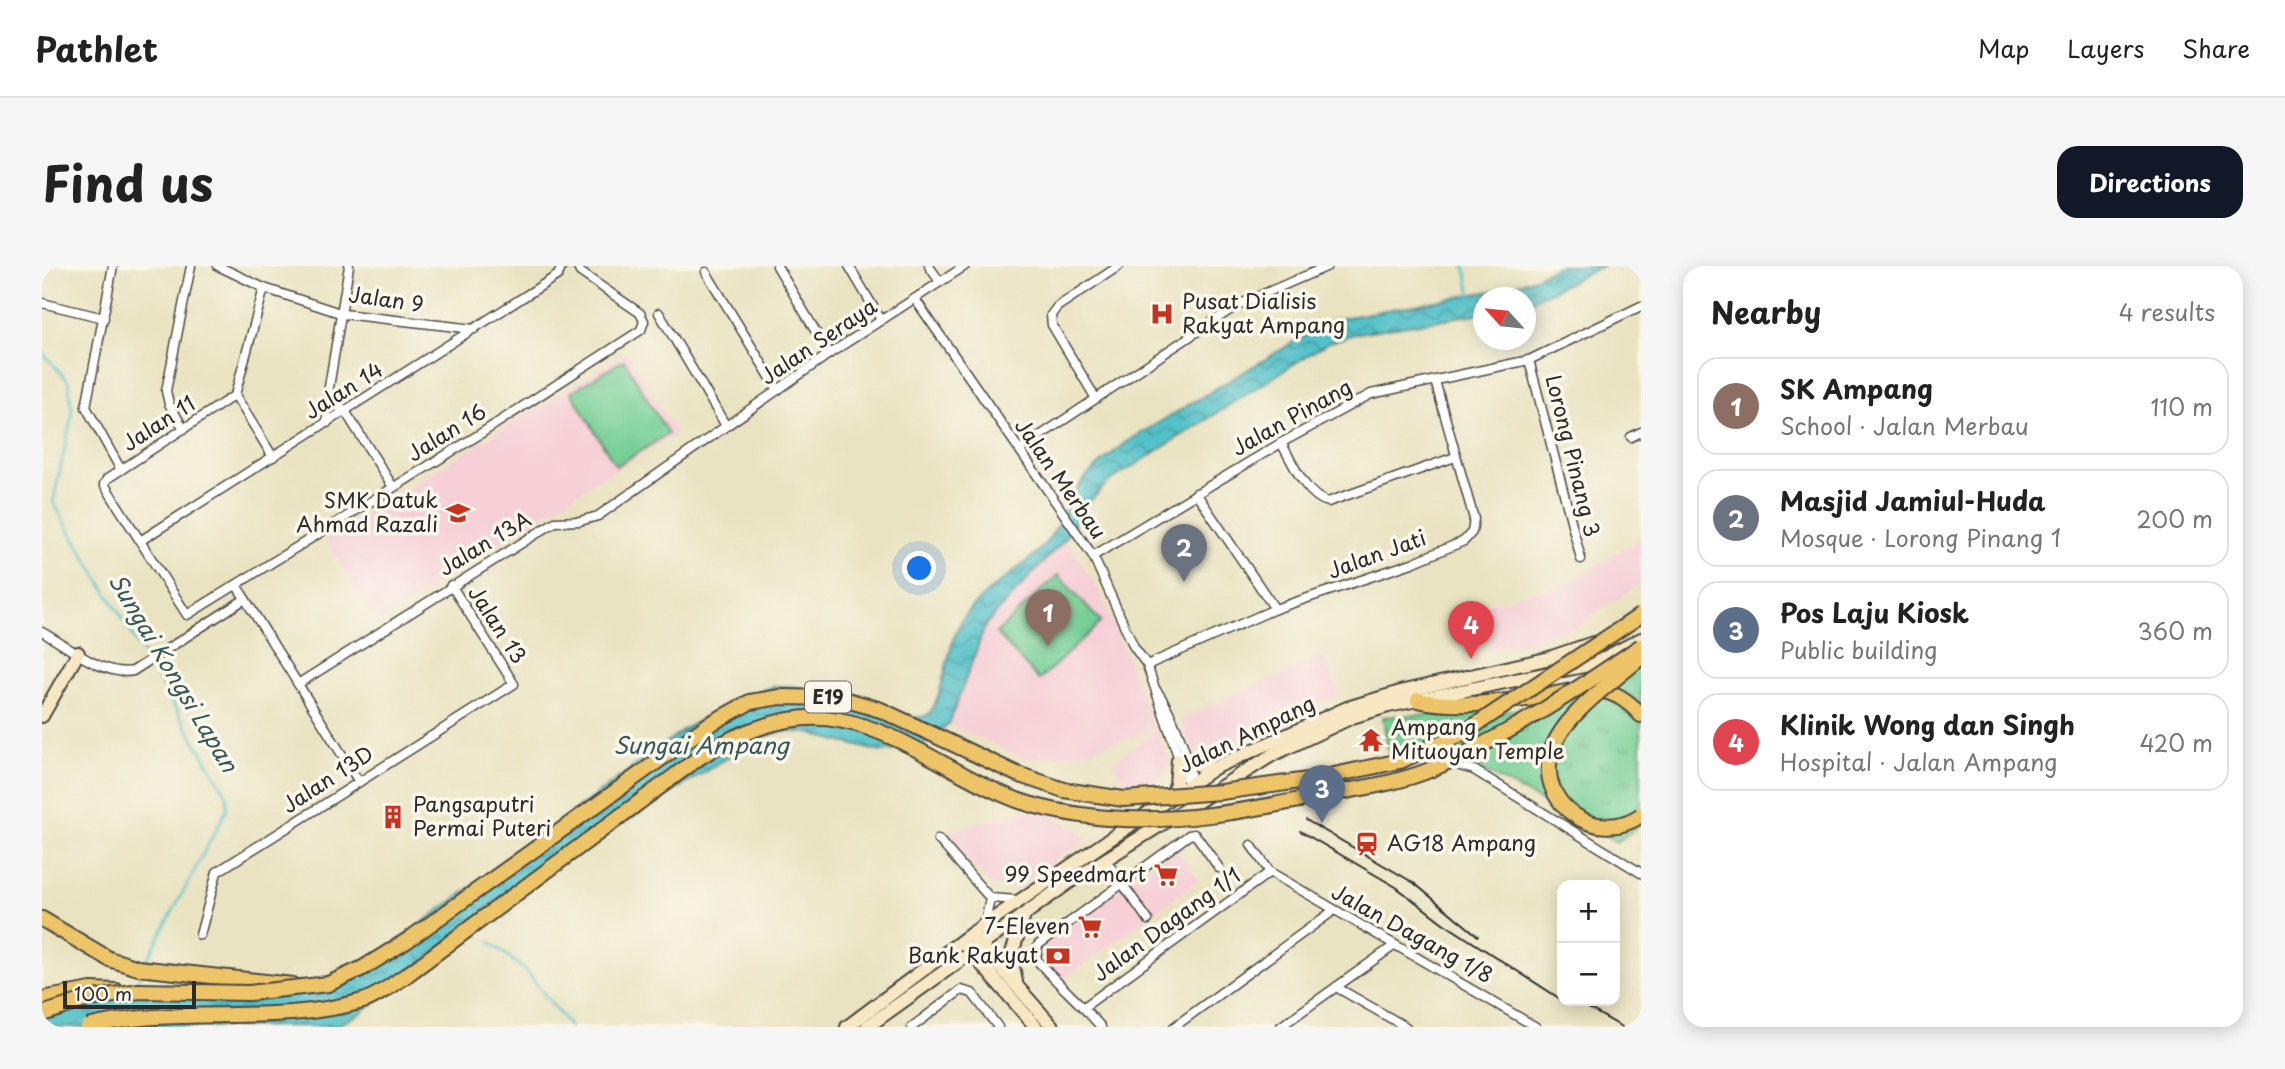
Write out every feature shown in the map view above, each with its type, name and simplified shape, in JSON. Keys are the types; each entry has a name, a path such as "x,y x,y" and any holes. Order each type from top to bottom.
{"highway":[{"name":"E19","path":"42,1014 88,999 139,991 249,993 328,985 397,947 708,725 750,702 780,696 840,698 881,710 1017,774 1064,790 1124,799 1221,792 1315,779 1400,761 1465,732 1641,615"},
{"name":"E19","path":"88,1027 147,1019 268,1021 315,1016 365,1001 408,974 700,757 728,739 786,721 838,719 880,732 1017,800 1063,812 1122,819 1207,815 1382,784 1429,770 1522,721 1641,646"},
{"path":"1641,654 1569,722 1559,735 1548,761 1553,791 1570,813 1582,821 1607,827 1625,823 1641,815"},
{"path":"1418,700 1436,704 1527,699 1591,688 1618,696 1641,715"},
{"path":"42,919 109,958 138,968 301,987"},
{"path":"42,999 91,990 139,991"}],"main road":[{"name":"Jalan Ampang","path":"867,1027 975,948 1025,906 1171,795 1214,768 1347,708 1404,691 1546,659 1620,634 1641,621"},
{"name":"Jalan Ampang","path":"847,1027 984,926 1025,906 1105,859 1272,755 1352,717 1418,700 1593,664 1641,639"},
{"path":"1623,650 1641,654"},
{"path":"42,716 78,653"},
{"path":"1171,795 1182,759 1214,768"},
{"path":"1141,835 1157,814 1187,794 1190,783 1199,789 1213,790"},
{"path":"1018,987 1011,956 1025,906"},
{"path":"966,938 1018,987 1053,1027"},
{"path":"975,948 989,973 1036,1027"},
{"path":"950,966 974,967 989,973"}],"street":[{"path":"113,266 86,407 121,470"},
{"path":"184,429 169,404 166,391 191,266"},
{"name":"Jalan 9","path":"218,266 264,288 343,314 474,330"},
{"path":"327,423 327,399 349,266"},
{"name":"Jalan 14","path":"140,541 474,330 558,275 562,266"},
{"name":"Jalan 16","path":"140,541 187,615 642,330 644,321 640,313 580,272 577,266"},
{"path":"777,266 829,354"},
{"path":"849,266 881,320"},
{"path":"929,266 940,282"},
{"name":"Jalan Seraya","path":"694,449 829,354 964,266"},
{"path":"1095,397 1052,325 1051,315 1058,307 1119,266"},
{"path":"1020,449 1236,306 1328,266"},
{"path":"706,272 778,390"},
{"path":"264,288 235,396 273,457"},
{"name":"Jalan Merbau","path":"915,299 1091,553 1134,647 1147,665 1156,690 1164,701 1190,783"},
{"path":"42,303 104,318"},
{"name":"Jalan Pinang","path":"1091,553 1371,394 1529,360 1641,306"},
{"path":"659,313 726,426"},
{"name":"Lorong Pinang 3","path":"1529,360 1581,559"},
{"name":"Jalan Jati","path":"1147,665 1275,610 1412,563 1464,541 1472,532 1474,519 1435,381"},
{"name":"Jalan 11","path":"140,541 104,484 121,470 235,396"},
{"path":"327,399 345,411 393,487"},
{"path":"1631,437 1641,432"},
{"path":"1281,443 1311,492 1328,502 1455,457"},
{"name":"Jalan 13A","path":"298,684 451,585 555,522 580,521 598,516 694,449"},
{"path":"1196,493 1275,610"},
{"name":"Jalan 13","path":"451,585 514,684"},
{"path":"237,586 359,782"},
{"path":"42,632 108,669 123,673 133,671 245,599"},
{"name":"Jalan 13D","path":"200,935 217,872 514,684"},
{"path":"1352,786 1455,762 1474,770 1641,873"},
{"path":"1101,1027 1036,959 1038,945 1194,834 1219,868"},
{"path":"938,839 990,898 1025,906"},
{"path":"1251,845 1270,872"},
{"path":"1105,859 1148,920"},
{"name":"Jalan Dagang 1/8","path":"1270,872 1536,1027"},
{"name":"Jalan Dagang 1/1","path":"1084,1007 1270,872"},
{"path":"984,926 990,898"},
{"path":"1174,1027 1333,911"},
{"path":"1280,1027 1395,946"},
{"path":"1336,987 1394,1025 1406,1027"},
{"path":"912,1027 961,990 972,993 998,1027"}],"shaded area":[{"name":"SMK Datuk Ahmad Razali","path":"627,352 677,434 588,486 377,623 325,539"},
{"path":"1641,537 1641,583 1584,620 1585,625 1491,650 1478,606 1573,582"},
{"path":"1065,539 1101,594 1155,730 1087,751 1027,760 949,724 986,624"},
{"path":"1324,655 1340,695 1193,754 1180,720"},
{"path":"1157,730 1170,760 1165,773 1136,794 1112,763"},
{"path":"1040,807 1088,838 1016,888 993,886 941,833"},
{"path":"1175,848 1199,880 1060,982 1040,958 1041,947"}],"green space":[{"path":"624,360 668,434 616,466 571,392"},
{"path":"1058,575 1101,622 1039,680 996,633"},
{"path":"1641,667 1641,824 1617,842 1448,752 1391,772 1383,717 1516,710"}],"water":[{"name":"Sungai Ampang","path":"1558,266 1603,266 1536,298 1536,287 1506,287 1530,280"},
{"name":"Sungai Ampang","path":"1473,294 1473,315 1358,333 1327,343 1107,483 1085,506 1065,539 986,624 949,724 922,747 881,752 808,733 783,731 759,738 487,908 361,1013 336,1026 42,1027 42,1000 150,989 328,984 394,944 686,728 741,696 775,686 793,686 827,692 913,718 926,716 937,699 959,626 978,601 1038,552 1052,535 1074,493 1099,465 1128,441 1331,320"}],"waterway":[{"path":"1465,266 1471,295"},
{"name":"Sungai Kongsi Lapan","path":"42,352 69,382 72,415 53,502 227,795 227,809 146,962"},
{"path":"490,942 526,971 570,1027"},
{"name":"Sungai Kongsi Lapan","path":"134,988 140,975"}],"tram line":[{"path":"1306,820 1414,883 1478,936"},
{"path":"1300,831 1396,887 1443,923 1557,997"},
{"path":"1585,1006 1622,1027"}],"place":[{"name":"Pusat Dialisis Rakyat Ampang","path":"1162,314"},
{"name":"SMK Datuk Ahmad Razali","path":"458,513"},
{"name":"Masjid Jamiul-Huda","path":"1184,582"},
{"name":"SK Ampang","path":"1048,647"},
{"name":"Klinik Wong dan Singh","path":"1471,659"},
{"name":"Ampang Mituoyan Temple","path":"1371,740"},
{"name":"Pangsaputri Permai Puteri","path":"393,817"},
{"name":"Pos Laju Kiosk","path":"1322,823"},
{"name":"AG18 Ampang","path":"1367,844"},
{"name":"99 Speedmart","path":"1166,875"},
{"name":"7-Eleven","path":"1090,927"},
{"name":"Bank Rakyat","path":"1058,956"}]}
